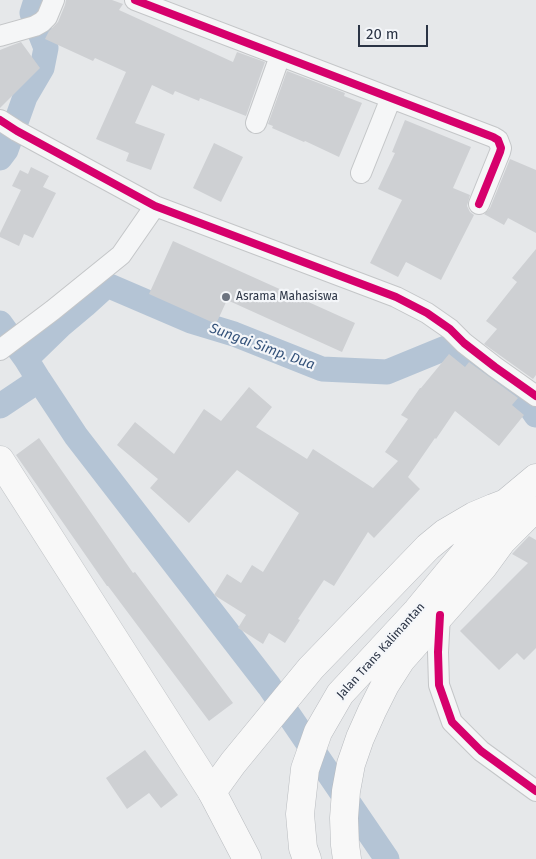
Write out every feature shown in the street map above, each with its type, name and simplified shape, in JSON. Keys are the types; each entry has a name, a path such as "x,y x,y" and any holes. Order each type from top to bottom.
{"main road":[{"path":"0,460 212,792 247,859"},
{"name":"Jalan Trans Kalimantan","path":"347,859 344,818 346,791 351,764 372,711 385,685 506,504 536,478"},
{"path":"212,792 233,763 311,668 428,547 445,533 474,516 506,504"},
{"name":"Jalan Trans Kalimantan","path":"307,859 303,848 300,814 305,769 318,732 340,694 430,617 483,567 502,542 536,507"}],"street":[{"path":"0,36 39,24 47,17 54,0"},
{"path":"135,0 493,137 498,140 501,148 479,204"},
{"path":"256,124 280,56"},
{"path":"361,173 391,98"},
{"path":"9,126 155,206 396,297 439,320 495,367 536,396"},
{"path":"0,350 121,255 155,206"},
{"path":"430,617 438,652 439,685 452,722 481,751 536,791"}],"building":[{"path":"66,0 112,0 123,4 119,10 233,62 237,52 265,62 246,116 200,98 199,101 175,91 173,95 152,85 135,123 165,134 151,170 126,161 129,153 96,139 126,72 95,58 93,61 45,39 49,31 58,22"},
{"path":"21,42 40,68 0,108 0,50"},
{"path":"287,71 345,93 344,96 362,103 339,157 272,128 273,126 268,124"},
{"path":"405,120 471,147 453,188 470,195 467,206 474,215 441,280 406,262 398,277 370,263 402,200 378,189 395,153 392,152"},
{"path":"214,143 243,157 221,202 193,188"},
{"path":"510,159 536,170 536,233 508,218 504,225 484,214 490,208"},
{"path":"31,167 49,176 43,187 56,193 33,238 24,234 19,246 0,237 0,233 21,190 12,186 20,170 28,174"},
{"name":"Asrama Mahasiswa","path":"173,241 355,323 342,352 227,300 216,324 149,294"},
{"path":"536,249 536,375 533,379 484,344 497,329 486,321 517,282 512,278"},
{"path":"449,354 465,367 469,362 518,398 512,405 524,415 499,446 455,411 408,477 420,489 374,538 368,532 334,586 324,580 298,619 300,620 285,643 269,633 263,644 238,628 246,615 214,595 227,574 241,583 252,565 263,572 299,513 237,470 189,523 150,488 158,479 117,445 135,422 174,454 204,409 221,421 249,387 272,407 256,427 307,459 313,449 373,488 398,461 385,452 408,419 401,415 420,388"},
{"path":"39,438 133,573 135,572 233,703 209,721 107,586 16,455"},
{"path":"529,536 536,540 536,648 524,660 517,653 499,670 460,631 528,563 512,554"},
{"path":"145,750 178,795 161,808 149,793 127,809 106,778"}],"waterway":[{"path":"0,158 6,150 25,97 42,68 46,48 32,13 36,0"},
{"name":"Sungai Simp. Dua","path":"26,359 107,285 191,321 234,334 322,369 387,372 448,347 529,405 536,415"},
{"path":"0,323 76,436 269,686 387,859"},
{"path":"0,406 39,380"}],"cycle path":[{"path":"135,0 493,137 498,140 501,148 479,204"},
{"path":"0,120 155,206 396,297 427,313 450,329 464,343 536,396"},
{"path":"440,615 439,685 452,722 481,751 536,791"}],"place":[{"name":"Asrama Mahasiswa","path":"226,297"}]}
